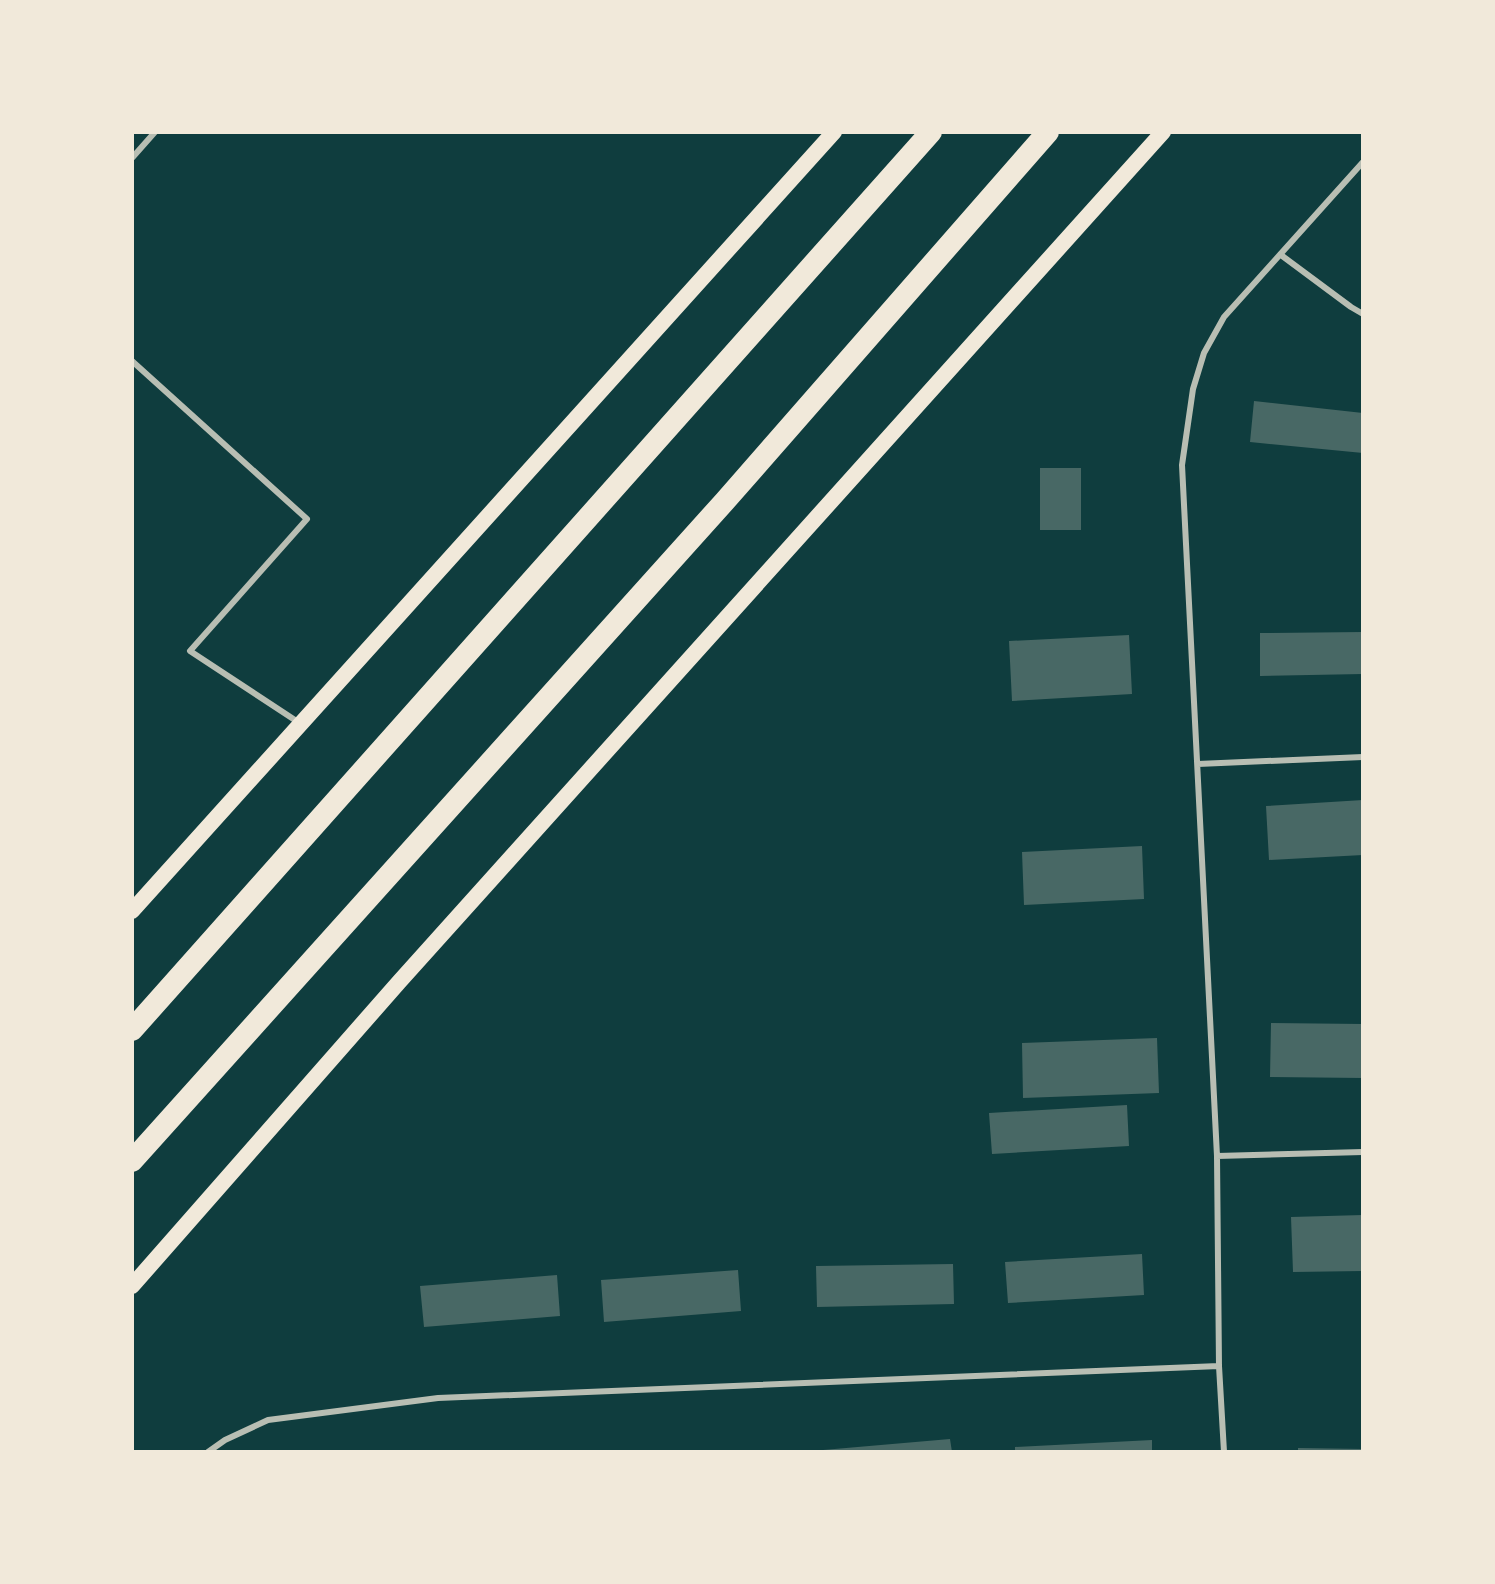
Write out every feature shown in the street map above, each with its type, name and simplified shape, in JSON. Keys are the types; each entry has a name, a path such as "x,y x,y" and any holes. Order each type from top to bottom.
{"highway":[{"path":"132,1030 931,132"},
{"path":"132,1161 714,513 1048,132"}],"main road":[{"path":"132,911 834,132"},
{"path":"132,1286 399,982 1163,132"}],"lane":[{"path":"132,158 155,132"},
{"path":"1224,1452 1219,1366 1217,1156 1182,465 1193,389 1204,353 1224,317 1363,162"},
{"path":"1281,255 1363,314"},
{"path":"132,361 307,519 190,651 301,724"},
{"path":"1198,764 1363,757"},
{"path":"1217,1156 1363,1152"},
{"path":"208,1452 225,1440 268,1420 438,1398 1219,1366"}],"building":[{"path":"1254,401 1363,413 1363,453 1250,442"},
{"path":"1040,468 1081,468 1081,530 1040,530"},
{"path":"1363,632 1363,674 1260,676 1260,633"},
{"path":"1129,635 1132,694 1012,701 1009,641"},
{"path":"1363,800 1363,855 1269,860 1266,806"},
{"path":"1142,846 1144,899 1024,905 1022,852"},
{"path":"1271,1023 1363,1024 1363,1078 1270,1077"},
{"path":"1157,1038 1159,1093 1023,1098 1022,1043"},
{"path":"1127,1105 1129,1146 992,1154 989,1113"},
{"path":"1363,1215 1363,1271 1293,1272 1291,1217"},
{"path":"1142,1254 1144,1295 1008,1303 1005,1262"},
{"path":"953,1264 954,1304 817,1307 816,1266"},
{"path":"738,1270 741,1311 604,1322 601,1280"},
{"path":"557,1275 560,1316 424,1327 420,1286"},
{"path":"950,1439 952,1452 823,1452 823,1450"},
{"path":"1152,1440 1152,1452 1015,1452 1015,1447"},
{"path":"1298,1448 1363,1449 1363,1452 1298,1452"}]}
